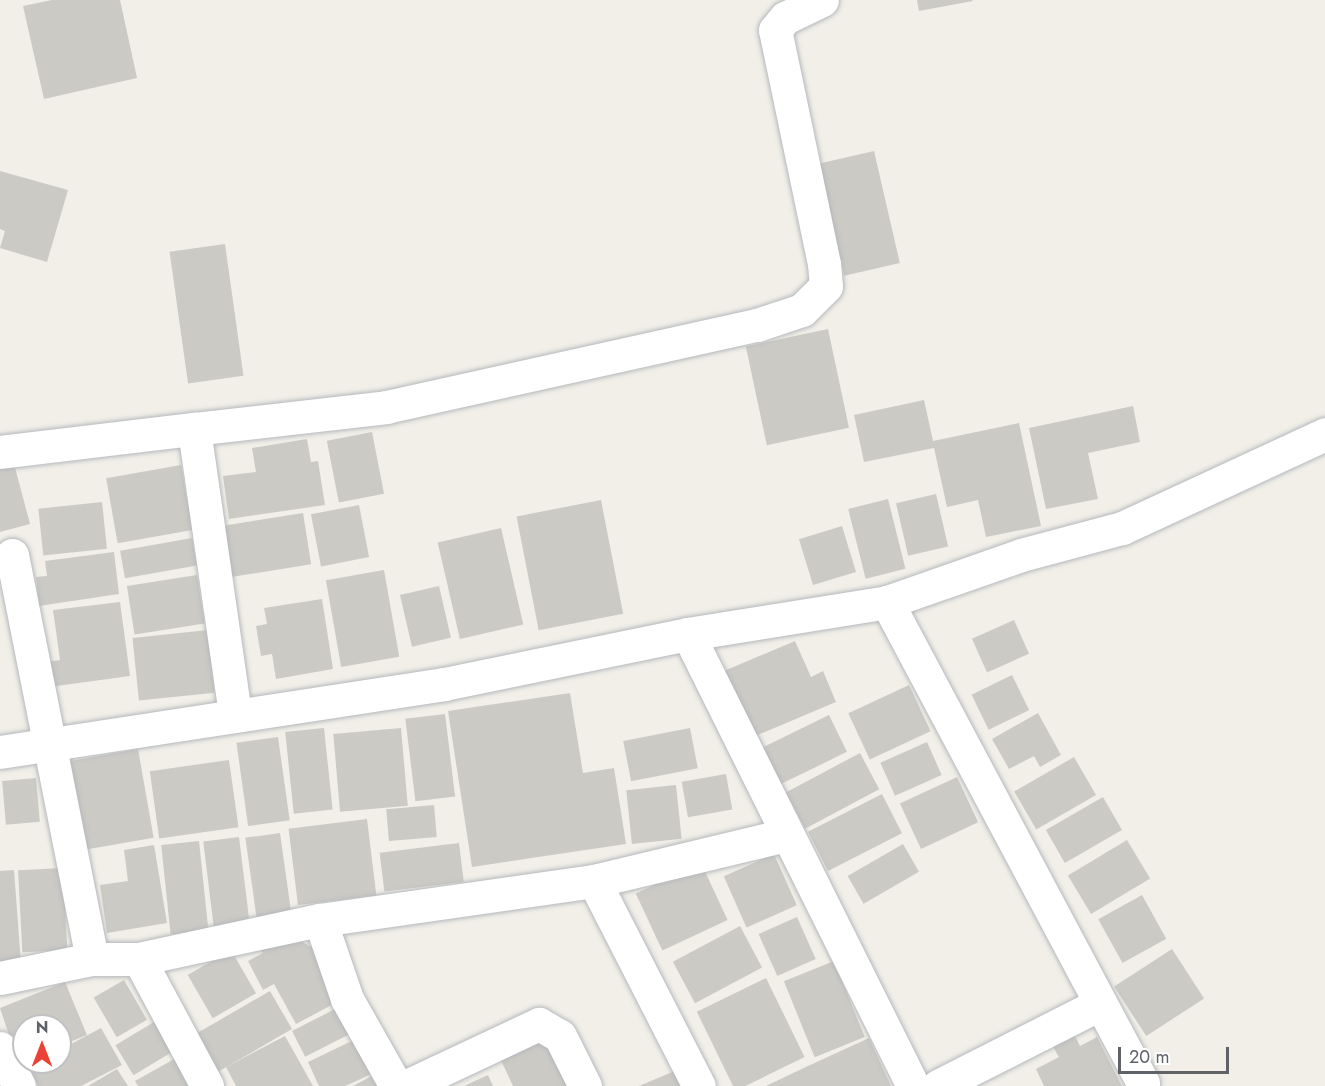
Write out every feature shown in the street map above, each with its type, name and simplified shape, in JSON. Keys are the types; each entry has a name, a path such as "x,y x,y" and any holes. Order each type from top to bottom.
{"street":[{"path":"0,452 386,407 757,326 802,310 826,286 824,264 775,30 785,18 822,0"},
{"path":"194,429 235,714"},
{"path":"0,752 235,714 444,684 688,634 887,602 1021,555 1122,528 1325,434"},
{"path":"12,555 45,745 92,959"},
{"path":"887,602 1098,1005 1143,1083"},
{"path":"688,634 785,835 913,1086"},
{"path":"0,978 92,959 139,959 321,920 594,881 785,835"},
{"path":"594,881 699,1086"},
{"path":"321,920 347,999 396,1086"},
{"path":"139,959 207,1086"},
{"path":"938,1086 1098,1005"},
{"path":"407,1086 539,1024 560,1036 585,1086"},
{"path":"0,1048 19,1086"}],"building":[{"path":"52,0 120,0 137,78 44,99 23,6"},
{"path":"917,0 972,0 973,1 919,11"},
{"path":"874,151 900,263 844,276 818,164"},
{"path":"0,171 68,190 47,262 0,248 5,231 0,229"},
{"path":"225,244 244,376 188,383 170,252"},
{"path":"828,329 849,428 767,445 746,346"},
{"path":"924,400 933,441 1019,423 1041,526 986,537 978,500 947,507 934,448 864,462 854,415"},
{"path":"1133,406 1140,442 1088,453 1098,499 1046,509 1029,428"},
{"path":"372,432 384,494 339,503 327,441"},
{"path":"307,439 311,462 318,461 325,505 229,519 223,476 256,472 252,448"},
{"path":"13,460 30,524 0,532 0,463"},
{"path":"181,465 192,530 118,543 106,478"},
{"path":"936,494 948,547 908,556 896,503"},
{"path":"888,499 905,569 866,579 848,509"},
{"path":"601,500 623,614 539,630 517,516"},
{"path":"102,502 107,549 43,555 38,509"},
{"path":"359,505 369,557 321,566 311,514"},
{"path":"303,513 311,564 228,578 220,526"},
{"path":"842,526 856,572 813,585 799,539"},
{"path":"501,528 523,624 460,639 438,543"},
{"path":"192,538 197,566 125,578 120,551"},
{"path":"114,552 119,594 39,606 36,577 47,576 45,561"},
{"path":"384,570 399,657 341,667 326,580"},
{"path":"197,575 205,623 135,635 127,586"},
{"path":"439,586 451,638 412,647 400,595"},
{"path":"322,599 333,669 276,679 272,654 261,656 256,626 267,624 264,608"},
{"path":"120,602 130,676 49,687 46,662 60,660 53,610"},
{"path":"1014,620 1029,654 987,673 972,639"},
{"path":"208,630 215,693 139,701 132,638"},
{"path":"795,641 811,677 823,671 836,702 753,737 724,671"},
{"path":"1012,675 1029,710 989,730 972,695"},
{"path":"909,685 931,731 870,760 848,713"},
{"path":"570,693 583,773 614,768 626,844 472,867 448,711"},
{"path":"1038,713 1061,755 1040,767 1034,756 1009,769 992,739"},
{"path":"445,714 455,796 415,801 405,719"},
{"path":"829,715 847,752 780,784 762,747"},
{"path":"324,728 333,810 294,814 285,732"},
{"path":"401,728 408,806 340,812 333,734"},
{"path":"690,728 698,768 631,781 623,741"},
{"path":"278,737 290,820 248,826 236,743"},
{"path":"927,742 942,775 895,796 880,763"},
{"path":"138,749 154,838 85,850 69,761"},
{"path":"860,753 879,789 805,829 786,792"},
{"path":"1074,757 1096,795 1036,830 1014,792"},
{"path":"229,760 238,827 159,838 150,771"},
{"path":"726,774 732,809 688,817 682,782"},
{"path":"957,777 978,822 921,849 900,804"},
{"path":"36,778 40,822 6,825 2,781"},
{"path":"676,785 682,839 632,844 626,790"},
{"path":"882,794 902,833 828,871 808,832"},
{"path":"1103,797 1122,830 1065,863 1046,830"},
{"path":"434,805 437,837 389,841 386,809"},
{"path":"367,819 376,895 298,905 289,829"},
{"path":"280,833 291,914 257,919 245,838"},
{"path":"239,837 250,923 214,928 203,841"},
{"path":"1127,840 1150,879 1091,914 1068,876"},
{"path":"199,841 208,931 171,934 161,845"},
{"path":"459,843 464,882 384,891 380,853"},
{"path":"903,844 919,872 864,904 848,876"},
{"path":"154,845 167,923 107,933 100,885 128,881 124,850"},
{"path":"774,854 797,905 747,928 724,876"},
{"path":"701,863 728,920 662,951 636,893"},
{"path":"63,868 67,950 22,952 18,870"},
{"path":"14,870 21,964 0,965 0,871"},
{"path":"1142,895 1166,939 1123,963 1098,919"},
{"path":"797,917 816,959 777,976 759,934"},
{"path":"740,926 762,967 695,1003 673,962"},
{"path":"297,939 315,949 341,1000 296,1024 274,984 263,990 248,961 263,953 260,949"},
{"path":"1172,949 1204,998 1146,1036 1114,987"},
{"path":"231,950 256,993 213,1018 188,975"},
{"path":"834,961 865,1037 815,1057 784,981"},
{"path":"766,978 805,1057 745,1086 733,1086 697,1012"},
{"path":"124,980 147,1020 117,1037 94,998"},
{"path":"65,982 87,1035 72,1041 72,1014 12,1014 12,1037 10,1038 0,1008"},
{"path":"270,991 292,1029 218,1072 196,1034"},
{"path":"341,1006 354,1032 305,1057 292,1031"},
{"path":"154,1022 172,1052 133,1075 115,1045"},
{"path":"101,1028 122,1065 81,1086 38,1086 32,1074 72,1074 72,1044"},
{"path":"547,1033 570,1086 513,1086 498,1054"},
{"path":"285,1036 313,1086 236,1086 226,1067"},
{"path":"1075,1036 1080,1046 1097,1037 1122,1086 1044,1086 1036,1069 1059,1057 1053,1047"},
{"path":"360,1037 376,1072 345,1086 319,1086 308,1062"},
{"path":"869,1038 891,1086 766,1086 808,1066"},
{"path":"176,1058 192,1086 138,1086 135,1081"},
{"path":"117,1069 128,1086 88,1086"},
{"path":"677,1070 683,1086 639,1086"},
{"path":"381,1071 389,1086 353,1086"},
{"path":"488,1075 493,1086 464,1086"}]}
